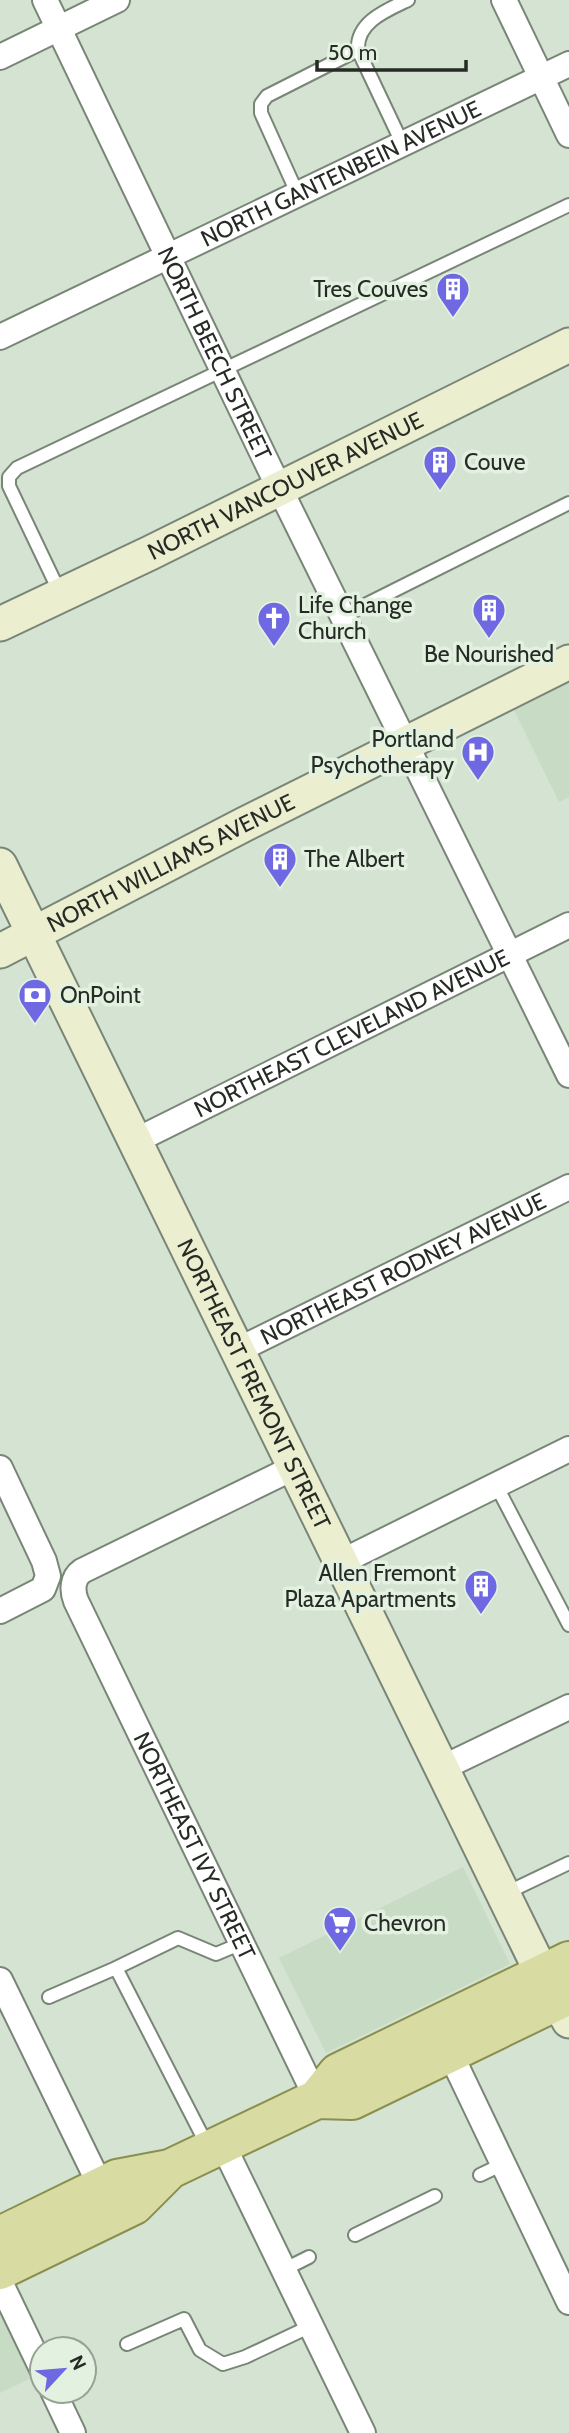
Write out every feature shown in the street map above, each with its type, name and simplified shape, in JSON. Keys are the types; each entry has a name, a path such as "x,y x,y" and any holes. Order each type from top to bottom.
{"main road":[{"name":"NORTH VANCOUVER AVENUE","path":"0,624 569,345"},
{"name":"NORTH WILLIAMS AVENUE","path":"0,951 569,662"},
{"name":"NORTHEAST FREMONT STREET","path":"0,865 504,1894 562,1991"},
{"path":"317,2099 352,2100 450,2053 562,1991"},
{"path":"0,2236 117,2179 170,2169 317,2099 338,2073 562,1991"},
{"path":"0,2270 134,2205 170,2169"}],"street":[{"name":"NORTH BEECH STREET","path":"45,0 279,487 569,1075"},
{"path":"0,57 117,0"},
{"path":"504,0 569,135"},
{"name":"NORTH GANTENBEIN AVENUE","path":"0,337 569,64"},
{"name":"NORTHEAST CLEVELAND AVENUE","path":"135,1141 569,925"},
{"name":"NORTHEAST RODNEY AVENUE","path":"237,1350 569,1187"},
{"path":"341,1562 569,1449"},
{"path":"0,1468 48,1573 43,1589 0,1611"},
{"name":"NORTHEAST IVY STREET","path":"295,1468 82,1571 75,1579 73,1591 317,2099"},
{"path":"442,1768 569,1707"},
{"path":"0,1980 101,2187"},
{"path":"450,2053 568,2298"},
{"path":"216,2147 283,2270 363,2433"},
{"path":"0,2282 28,2339"},
{"path":"60,2405 73,2433"}],"lane":[{"path":"403,145 358,50 357,42 364,28 380,13 408,0"},
{"path":"298,195 261,113 261,104 267,96 358,50"},
{"path":"61,595 9,486 9,477 17,468 569,205"},
{"path":"343,616 569,503"},
{"path":"496,1485 569,1625"},
{"path":"504,1894 569,1863"},
{"path":"50,1997 178,1938 216,1954 242,1943"},
{"path":"116,1968 216,2147"},
{"path":"480,2175 503,2164"},
{"path":"355,2235 435,2196"},
{"path":"283,2270 309,2257"},
{"path":"127,2344 184,2319 200,2350 223,2364 245,2357 311,2326"}],"shaded area":[{"path":"569,682 569,797 559,802 514,710"},
{"path":"463,1867 510,1964 326,2053 279,1958"},
{"path":"0,2316 28,2368 28,2379 0,2393"}],"place":[{"name":"Tres Couves","path":"453,319"},
{"name":"Couve","path":"440,492"},
{"name":"Be Nourished","path":"489,640"},
{"name":"Life Change Church","path":"274,648"},
{"name":"Portland Psychotherapy","path":"478,782"},
{"name":"The Albert","path":"280,889"},
{"name":"OnPoint","path":"35,1025"},
{"name":"Allen Fremont Plaza Apartments","path":"481,1616"},
{"name":"Chevron","path":"340,1953"}]}
